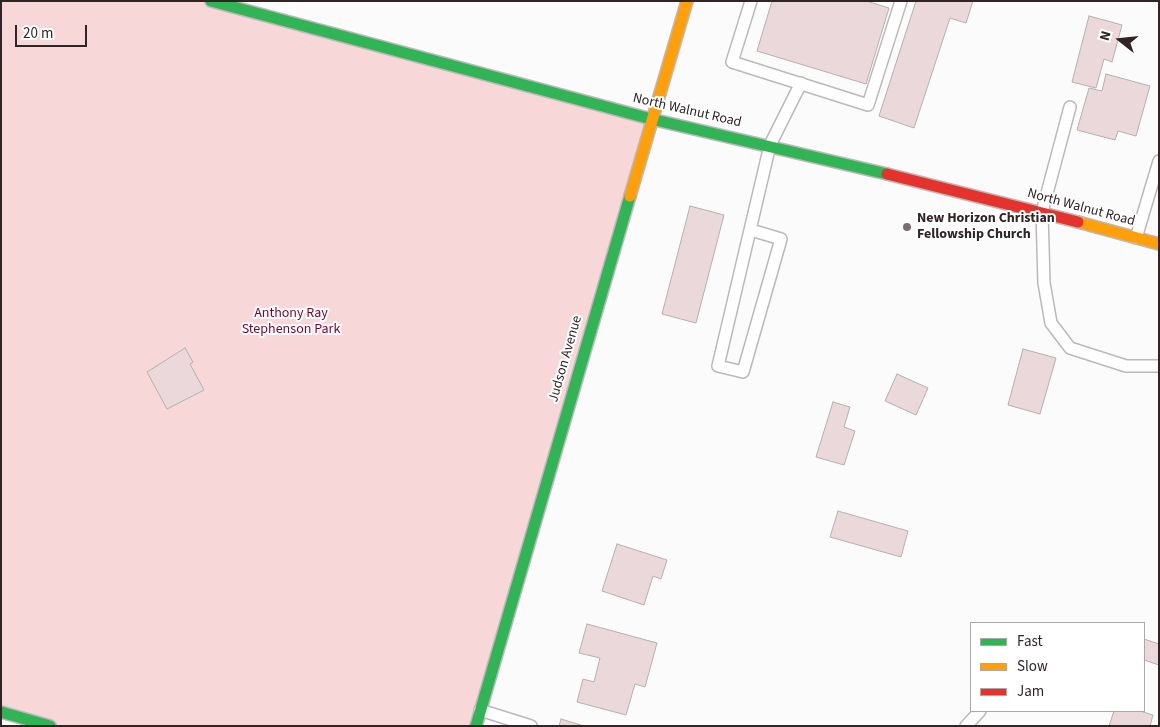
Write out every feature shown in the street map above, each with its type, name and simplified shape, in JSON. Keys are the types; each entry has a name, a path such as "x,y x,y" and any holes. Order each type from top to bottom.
{"street":[{"name":"North Walnut Road","path":"211,1 651,119 770,145 1042,212 1159,244"},
{"name":"Judson Avenue","path":"476,726 651,119 687,1"},
{"path":"1,712 50,726"}],"lane":[{"path":"751,1 732,62 868,104 901,1"},
{"path":"751,230 781,239 743,372 718,366 770,145 801,84"},
{"path":"1070,107 1042,212 1044,283 1051,323 1070,348 1126,366 1159,366"},
{"path":"1136,238 1159,161"},
{"path":"480,710 531,726"},
{"path":"966,726 979,712"}],"green space":[{"name":"Anthony Ray Stephenson Park","path":"1,1 215,1 651,119 476,726 47,726 1,713"}],"building":[{"path":"772,1 866,1 889,8 866,84 757,51"},
{"path":"916,1 973,1 966,23 950,18 914,128 879,116"},
{"path":"1089,16 1122,25 1112,62 1104,59 1096,88 1072,82"},
{"path":"1106,74 1150,86 1136,136 1118,131 1115,140 1077,130 1089,88 1102,91"},
{"path":"690,206 724,215 696,323 662,314"},
{"path":"185,348 193,362 190,364 204,390 167,409 147,372"},
{"path":"1023,349 1056,358 1040,414 1008,405"},
{"path":"897,374 928,388 916,415 885,401"},
{"path":"833,402 850,407 844,427 855,431 844,465 816,457"},
{"path":"838,511 908,531 901,557 830,537"},
{"path":"617,544 667,560 661,579 653,576 644,605 602,591"},
{"path":"587,624 657,643 645,687 635,684 626,715 577,702 583,679 594,682 600,658 579,653"},
{"path":"1145,639 1159,644 1159,665 1145,660"},
{"path":"1114,712 1143,712 1153,715 1150,726 1109,726"},
{"path":"561,719 584,726 559,726"}],"traffic: fast":[{"path":"211,1 651,119 887,174"},
{"path":"476,726 630,196"},
{"path":"1,712 50,726"}],"traffic: slow":[{"path":"630,196 687,1"},
{"path":"1078,222 1159,244"}],"traffic: jam":[{"path":"887,174 1078,222"}],"place":[{"name":"New Horizon Christian Fellowship Church","path":"907,227"}]}
